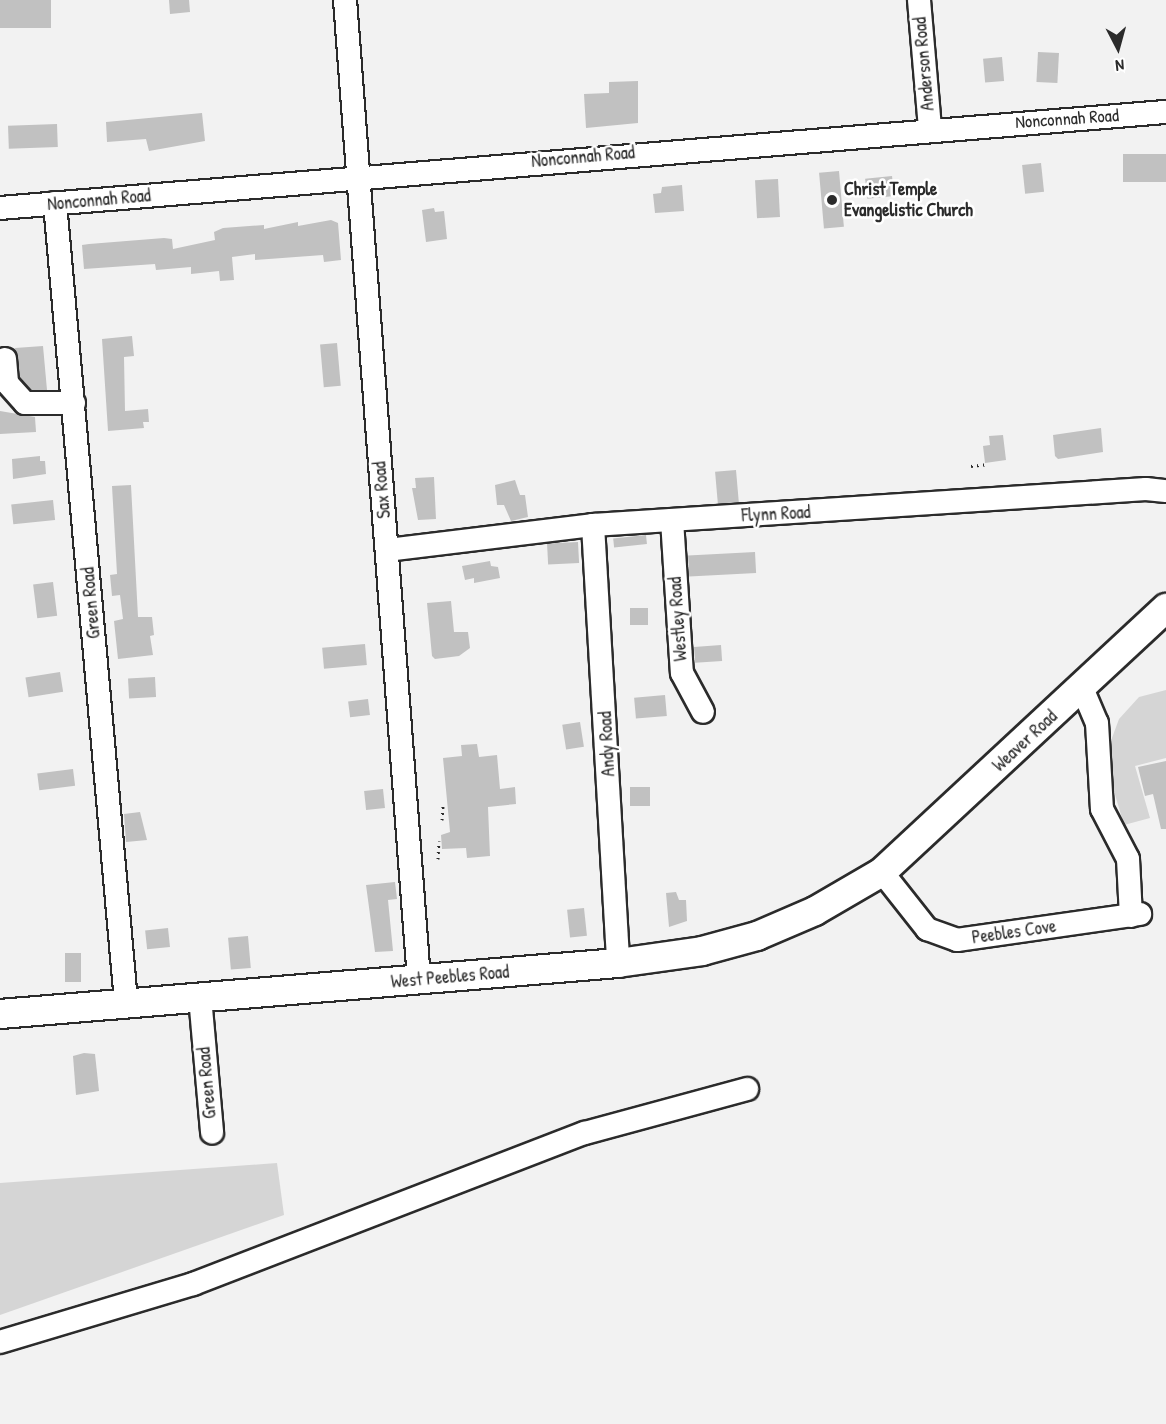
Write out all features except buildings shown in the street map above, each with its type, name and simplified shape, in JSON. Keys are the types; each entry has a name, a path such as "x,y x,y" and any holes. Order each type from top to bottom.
{"main road":[{"name":"Weaver Road","path":"882,872 1166,608"},
{"name":"West Peebles Road","path":"0,1014 618,963 702,951 757,936 815,911 882,872"}],"street":[{"name":"Sax Road","path":"345,0 419,980"},
{"name":"Anderson Road","path":"919,0 930,129"},
{"name":"Nonconnah Road","path":"0,208 359,176 1166,112"},
{"name":"Green Road","path":"55,203 126,1002"},
{"path":"5,359 7,383 25,403 74,403"},
{"name":"Flynn Road","path":"387,550 593,525 1146,489 1166,491"},
{"name":"Westley Road","path":"672,520 682,673 703,711"},
{"name":"Andy Road","path":"593,525 618,963"},
{"name":"Peebles Cove","path":"882,872 927,929 957,940 1135,915 1128,859 1102,809 1097,723 1082,688"},
{"name":"Green Road","path":"200,998 212,1132"},
{"path":"0,1342 193,1284 585,1133 747,1089"}],"path":[{"path":"971,466 988,464"},
{"path":"442,820 443,805"},
{"path":"438,859 439,841"}],"shaded area":[{"path":"1166,690 1166,758 1135,766 1150,818 1124,825 1111,781 1109,746 1119,719 1139,697"},
{"path":"277,1163 284,1215 0,1315 0,1183"}],"place":[{"name":"Christ Temple Evangelistic Church","path":"832,200"}]}
